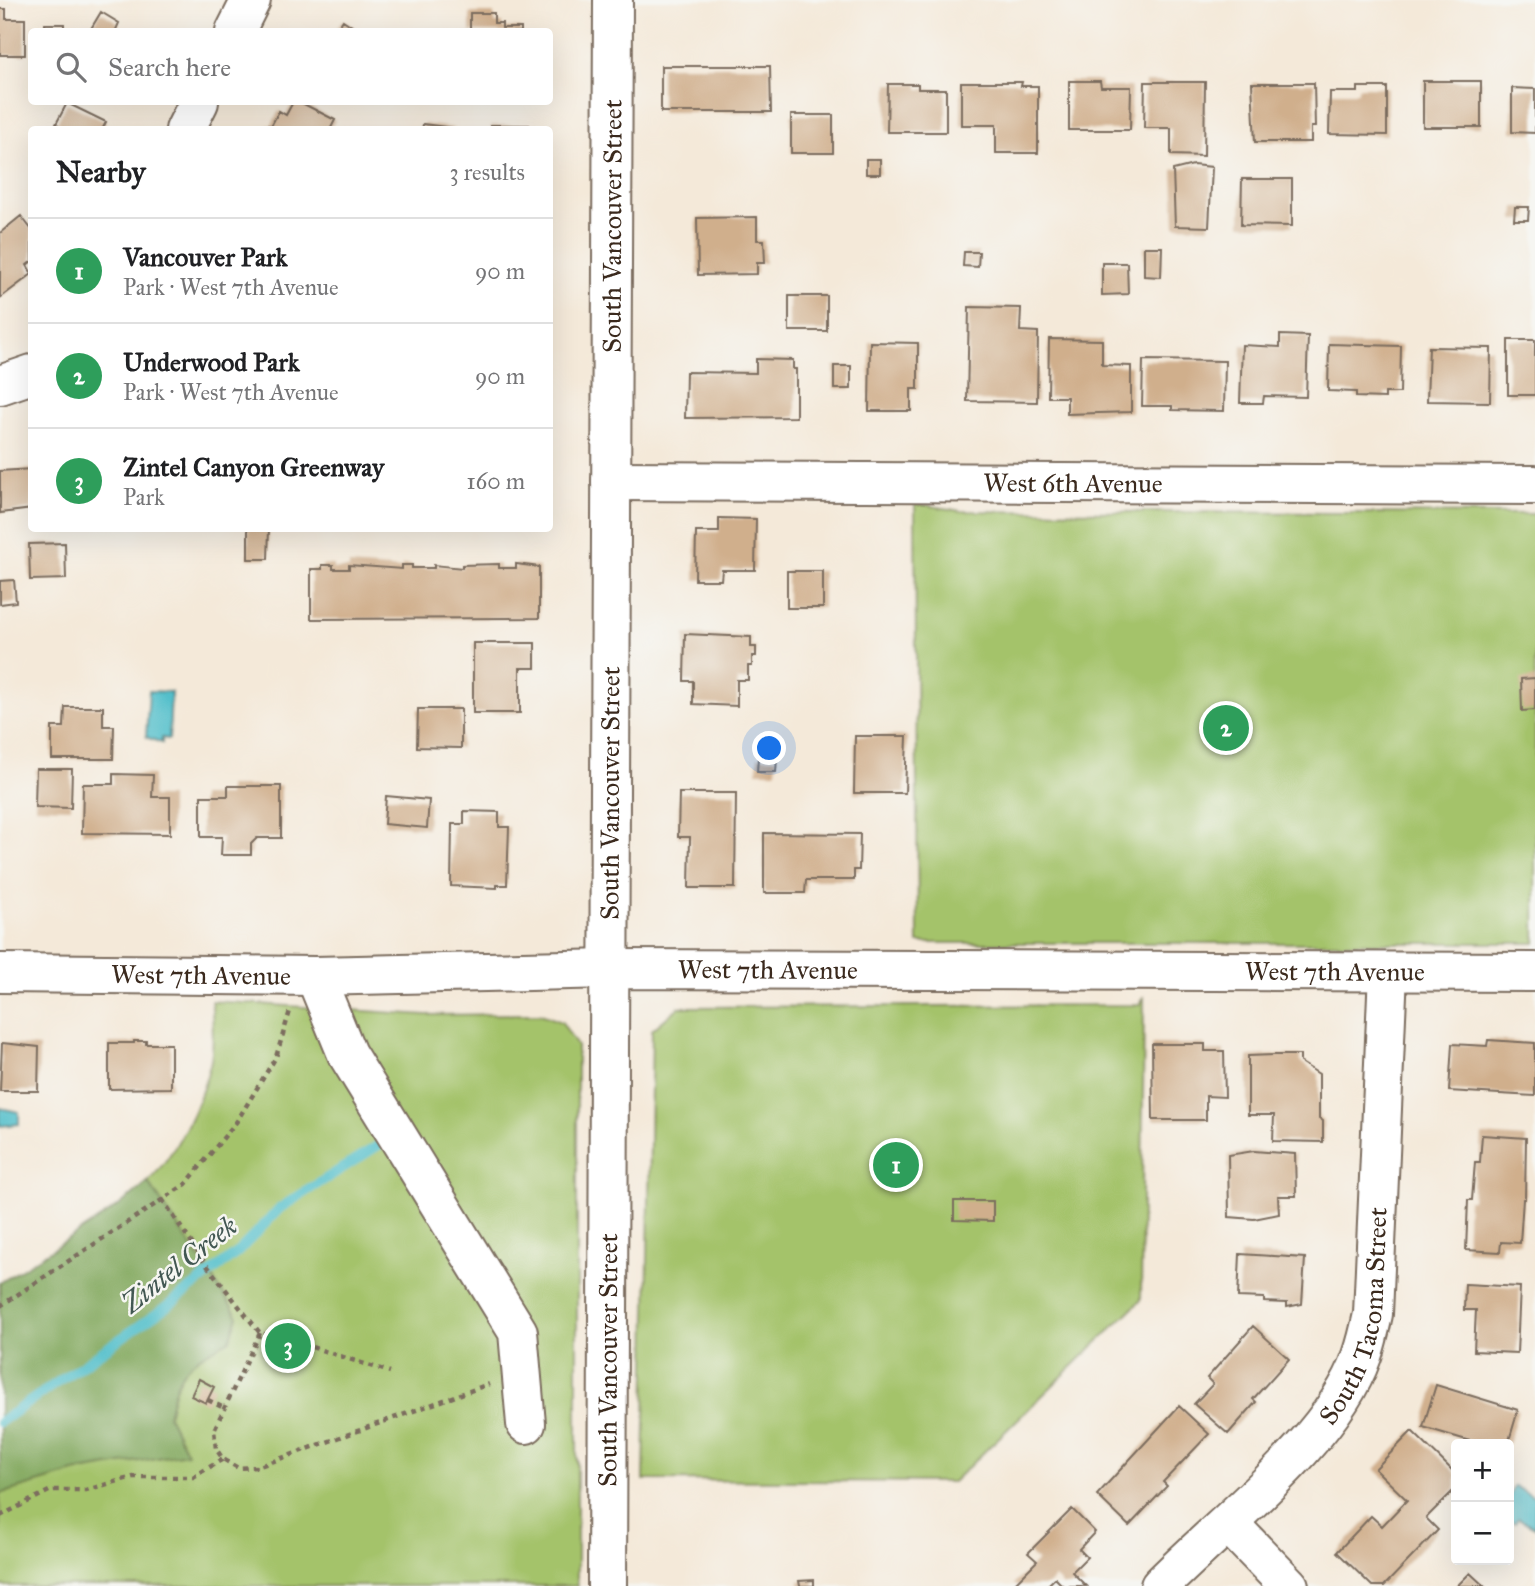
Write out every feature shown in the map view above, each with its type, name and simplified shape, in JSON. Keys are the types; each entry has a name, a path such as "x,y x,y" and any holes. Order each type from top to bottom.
{"street":[{"path":"237,28 251,0"},
{"name":"South Vancouver Street","path":"607,1586 612,0"},
{"path":"187,126 198,105"},
{"path":"0,385 28,375"},
{"name":"West 6th Avenue","path":"611,481 1535,485"},
{"name":"West 7th Avenue","path":"0,974 307,976 611,969 1535,972"},
{"name":"South Tacoma Street","path":"1168,1583 1307,1443 1341,1396 1362,1358 1373,1314 1388,972"},
{"path":"307,976 347,1054 518,1332 526,1424"},
{"path":"1227,1524 1289,1586"}],"path":[{"path":"0,1306 186,1184 237,1121 276,1057 307,976"},
{"path":"162,1199 205,1263 260,1333 293,1340 390,1373"},
{"path":"260,1333 214,1430 216,1449 223,1458 238,1468 257,1467 496,1382 521,1379"},
{"path":"208,1399 224,1408"},
{"path":"0,1516 51,1490 86,1490 133,1477 193,1477 223,1458"}],"green space":[{"path":"915,503 961,511 1535,514 1535,943 918,943"},
{"path":"1144,996 1141,1300 953,1482 644,1480 652,1030 679,1007 1140,1005"},
{"path":"212,1001 426,1015 541,1014 562,1022 577,1046 577,1586 0,1586 0,1283 114,1211 147,1183 168,1158 193,1112 210,1065 213,1041"},
{"path":"148,1182 238,1316 230,1340 194,1361 176,1386 168,1416 187,1453 74,1472 0,1494 0,1283 116,1208"}],"water":[{"path":"149,691 171,692 169,739 162,738 162,743 146,737"},
{"path":"0,1108 19,1112 19,1124 0,1126"},
{"path":"1514,1486 1535,1497 1535,1527 1518,1518 1515,1523"}],"building":[{"path":"0,9 6,9 6,19 25,19 25,55 0,55"},
{"path":"101,12 119,23 117,28 91,28"},
{"path":"470,13 494,13 494,23 502,23 502,28 470,28"},
{"path":"343,20 355,28 338,28"},
{"path":"45,24 64,24 64,28 45,28"},
{"path":"661,66 770,66 771,112 661,112"},
{"path":"1069,81 1100,81 1101,87 1131,87 1130,130 1069,130"},
{"path":"1423,81 1481,81 1481,127 1423,127"},
{"path":"961,82 1022,82 1021,86 1038,86 1038,153 996,153 996,125 961,125"},
{"path":"1145,82 1205,82 1204,156 1171,155 1171,128 1144,128"},
{"path":"1252,83 1314,83 1315,127 1311,127 1311,142 1255,142"},
{"path":"888,84 918,84 918,89 946,89 946,132 887,132"},
{"path":"1358,87 1387,87 1387,135 1329,134 1330,92 1358,92"},
{"path":"1512,88 1535,89 1535,133 1512,132"},
{"path":"66,105 106,122 104,126 56,124"},
{"path":"291,105 306,105 335,120 332,126 271,126 279,111 286,115"},
{"path":"791,115 833,115 833,153 791,153"},
{"path":"491,125 529,125 529,126"},
{"path":"866,159 880,159 880,174 866,174"},
{"path":"1193,165 1212,167 1209,227 1175,226 1173,170"},
{"path":"1242,179 1292,179 1292,226 1241,225"},
{"path":"1515,207 1529,207 1528,220 1514,220"},
{"path":"21,216 28,225 28,277 0,298 0,233"},
{"path":"757,217 757,240 764,240 765,263 757,263 757,274 698,275 697,218"},
{"path":"1144,247 1162,247 1161,277 1144,276"},
{"path":"964,252 979,252 978,267 963,266"},
{"path":"1102,263 1127,263 1128,294 1102,295"},
{"path":"789,296 827,296 827,331 789,331"},
{"path":"969,307 1021,308 1020,331 1038,332 1037,402 967,401"},
{"path":"1280,335 1308,336 1306,397 1264,396 1263,403 1240,403 1242,345 1280,347"},
{"path":"1049,339 1102,340 1102,365 1131,366 1131,412 1067,414 1067,397 1048,397"},
{"path":"1508,340 1535,340 1535,395 1508,395"},
{"path":"870,342 918,343 918,389 911,389 911,411 869,411"},
{"path":"1329,344 1401,346 1400,393 1385,393 1385,398 1356,397 1356,392 1328,391"},
{"path":"1429,347 1491,348 1490,402 1427,401"},
{"path":"756,359 793,360 793,369 796,369 796,417 685,418 686,372 756,373"},
{"path":"1143,360 1225,361 1224,411 1172,410 1172,406 1142,406"},
{"path":"834,366 851,366 851,389 834,389"},
{"path":"28,469 28,510 0,513 0,471"},
{"path":"719,518 756,519 755,570 722,570 721,580 695,580 696,532 719,532"},
{"path":"248,532 269,532 268,559 248,559"},
{"path":"65,543 66,579 30,580 29,544"},
{"path":"499,564 499,568 516,568 516,564 539,567 539,618 311,619 311,569 322,569 322,565 333,565 333,569 349,569 349,565 402,569 402,565 412,565 412,568 434,568 434,565 462,568 462,565"},
{"path":"787,571 823,571 823,608 787,608"},
{"path":"14,580 16,602 0,604 0,581"},
{"path":"685,634 751,637 751,647 756,647 756,656 752,656 752,666 748,666 748,680 737,680 737,706 693,704 693,681 684,681"},
{"path":"473,643 535,643 535,668 520,668 520,713 473,713"},
{"path":"1535,678 1535,710 1522,711 1521,679"},
{"path":"65,707 103,707 103,726 114,726 113,759 52,759 52,727 64,727"},
{"path":"418,709 461,709 461,748 417,747"},
{"path":"855,736 907,736 905,793 854,793"},
{"path":"758,757 777,758 776,772 757,772"},
{"path":"36,769 72,769 71,808 35,807"},
{"path":"113,774 153,775 152,797 170,797 170,834 82,833 83,784 113,784"},
{"path":"228,786 281,786 281,838 257,838 251,844 251,855 221,855 222,837 201,837 201,796 228,796"},
{"path":"679,793 736,793 735,888 689,888 690,837 678,837"},
{"path":"386,796 429,800 427,828 384,824"},
{"path":"464,811 499,812 499,827 509,827 507,885 497,885 497,888 451,886 452,824 464,824"},
{"path":"764,833 860,834 859,870 854,870 854,880 806,880 805,893 764,893"},
{"path":"1488,1040 1535,1043 1535,1096 1449,1091 1452,1044 1487,1046"},
{"path":"134,1041 171,1044 171,1088 109,1089 109,1043"},
{"path":"2,1043 39,1047 38,1091 0,1091"},
{"path":"1152,1044 1205,1044 1205,1051 1224,1051 1225,1097 1206,1096 1206,1120 1153,1120"},
{"path":"1300,1055 1300,1062 1319,1074 1319,1118 1323,1121 1323,1142 1273,1141 1274,1115 1248,1115 1248,1056"},
{"path":"1482,1135 1526,1138 1525,1199 1520,1243 1501,1242 1500,1252 1466,1250 1468,1200 1472,1200 1475,1162 1480,1162"},
{"path":"1254,1151 1295,1154 1296,1196 1278,1196 1279,1214 1254,1219 1229,1217 1228,1155"},
{"path":"954,1201 993,1201 993,1221 954,1220"},
{"path":"1240,1254 1305,1258 1302,1304 1287,1307 1287,1303 1264,1302 1264,1298 1238,1297"},
{"path":"1465,1284 1520,1287 1517,1353 1474,1351 1476,1310 1464,1310"},
{"path":"1253,1326 1289,1359 1253,1399 1256,1402 1228,1434 1194,1404 1213,1384 1207,1378"},
{"path":"199,1379 214,1387 206,1403 191,1396"},
{"path":"1436,1385 1518,1410 1509,1439 1463,1439 1423,1427"},
{"path":"1179,1406 1209,1434 1163,1482 1167,1486 1129,1526 1097,1495"},
{"path":"1412,1431 1451,1469 1451,1493 1426,1518 1438,1530 1384,1586 1372,1586 1337,1552 1371,1516 1382,1526 1407,1500 1375,1469"},
{"path":"1072,1509 1095,1532 1079,1549 1087,1557 1072,1572 1086,1586 1063,1586 1055,1578 1047,1586 1016,1586 1014,1584 1037,1561 1028,1553"},
{"path":"1470,1573 1484,1586 1457,1586"},
{"path":"814,1580 814,1586 800,1586 799,1581"}],"waterway":[{"name":"Zintel Creek","path":"0,1422 169,1305 237,1253 280,1208 385,1141"}],"place":[{"name":"Underwood Park","path":"1226,728"},
{"name":"Vancouver Park","path":"896,1165"},
{"name":"Zintel Canyon Greenway","path":"288,1346"}]}
